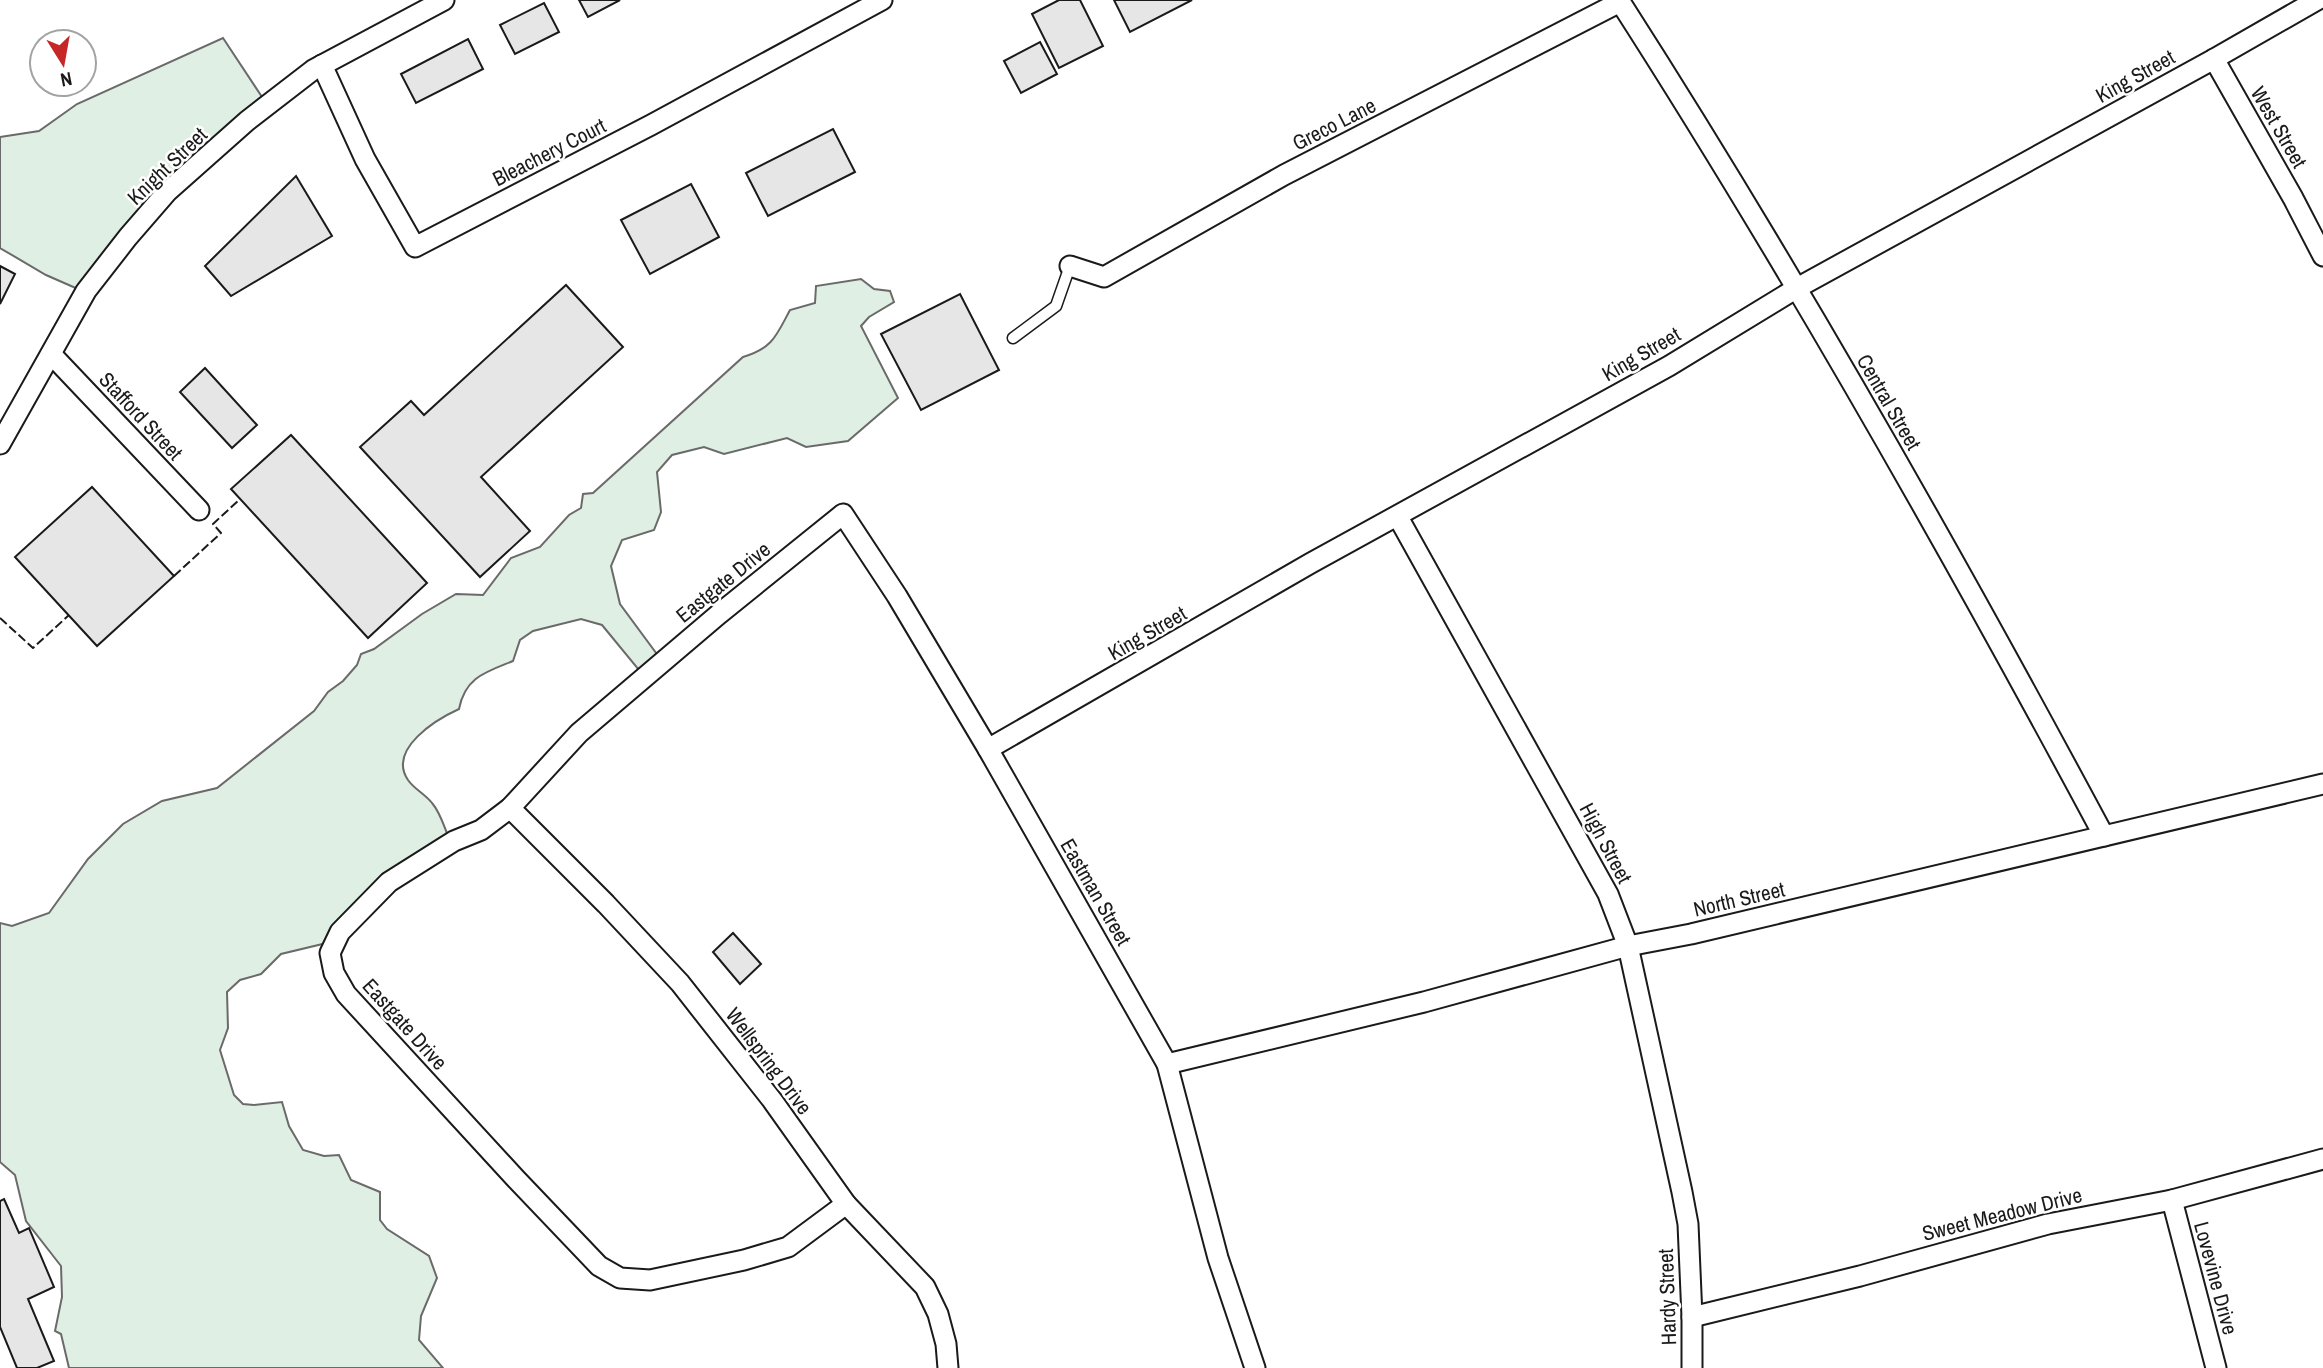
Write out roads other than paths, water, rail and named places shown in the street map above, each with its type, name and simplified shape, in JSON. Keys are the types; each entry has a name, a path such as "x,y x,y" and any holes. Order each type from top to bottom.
{"street":[{"name":"Knight Street","path":"0,443 86,291 167,192 247,121 322,65 444,0"},
{"name":"Bleachery Court","path":"322,65 365,159 415,247 651,125 882,0"},
{"name":"King Street","path":"988,749 1311,563 1669,366 1797,288 2316,0"},
{"name":"Greco Lane","path":"1070,266 1104,277 1284,175 1620,1"},
{"name":"Central Street","path":"1620,1 1741,192 1797,288 2019,677 2104,836"},
{"name":"West Street","path":"2214,59 2323,256"},
{"name":"Stafford Street","path":"51,354 199,510"},
{"name":"Eastman Street","path":"843,513 897,596 988,749 1167,1064 1217,1258 1255,1368"},
{"name":"Eastgate Drive","path":"843,513 579,733 510,808 481,830 454,841 389,881 340,932 330,953 334,973 346,994 599,1266 620,1278 650,1280 744,1260 788,1247 846,1204"},
{"name":"High Street","path":"1398,517 1608,894 1628,946 1688,1224"},
{"name":"North Street","path":"1167,1064 1424,1002 1628,946 1691,934 2323,784"},
{"name":"Wellspring Drive","path":"510,808 606,904 680,984 772,1100 846,1204 925,1287 939,1314 948,1368"},
{"name":"Sweet Meadow Drive","path":"1692,1317 1860,1276 2048,1224 2172,1200 2323,1159"},
{"name":"Lovevine Drive","path":"2172,1200 2216,1368"},
{"name":"Hardy Street","path":"1688,1224 1692,1368"}],"lane":[{"path":"1013,338 1056,306 1070,266"}]}
